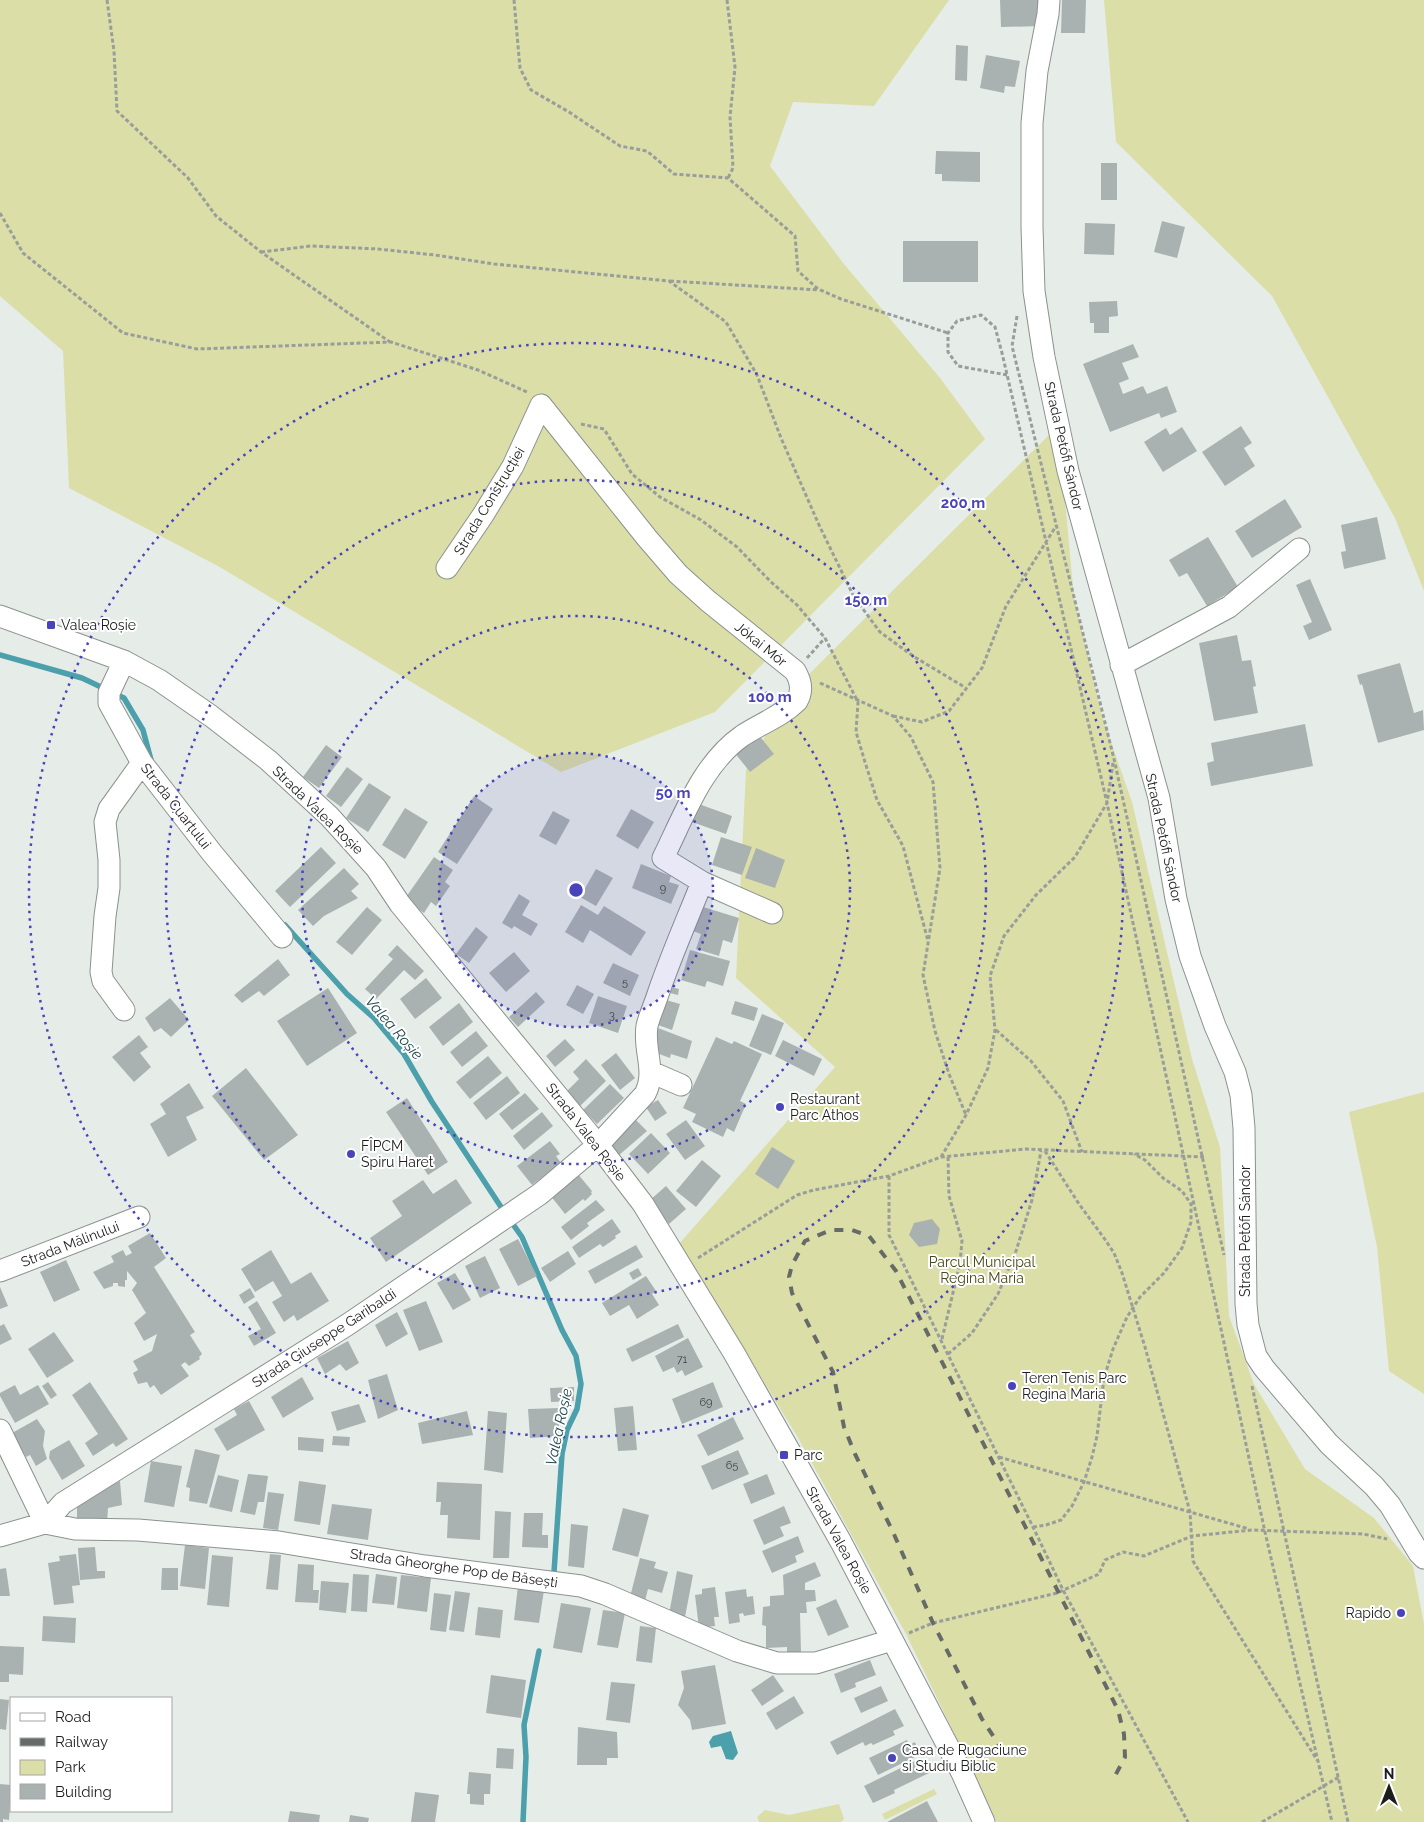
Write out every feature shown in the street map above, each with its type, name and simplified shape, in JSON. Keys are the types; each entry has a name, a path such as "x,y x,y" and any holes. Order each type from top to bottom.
{"street":[{"name":"Strada Petőfi Sándor","path":"1049,0 1037,71 1032,123 1034,291 1044,357 1066,462 1158,798 1176,899 1190,956 1215,1026 1235,1072 1241,1095 1244,1128 1246,1304 1248,1325 1256,1356 1264,1368 1329,1444 1374,1486 1390,1505 1420,1552"},
{"name":"Strada Construcției","path":"447,568 513,466 541,405"},
{"name":"Jókai Mór","path":"541,405 678,574 708,601 795,671 801,685 801,695 797,702 742,736 723,752 698,787 663,858 702,882"},
{"path":"1121,665 1229,608 1299,549"},
{"name":"Strada Valea Roșie","path":"0,616 124,661 159,680 211,716 268,760 329,816 376,868 400,904 598,1145 643,1204 734,1352 841,1542 962,1773 984,1822"},
{"name":"Strada Cuarțului","path":"124,661 109,693 109,703 142,763 212,853 282,938"},
{"path":"124,1010 103,981 101,972 109,888 109,860 104,822 109,809 142,763"},
{"path":"598,1145 645,1094 650,1085 651,1072 647,1045 648,1026 662,982 702,882 772,913"},
{"path":"651,1072 680,1085"},
{"name":"Strada Giuseppe Garibaldi","path":"45,1524 63,1503 347,1325 505,1218 540,1194 598,1145"},
{"name":"Strada Mălinului","path":"0,1271 139,1217"},
{"path":"0,1430 45,1524"},
{"name":"Strada Gheorghe Pop de Băsești","path":"0,1536 45,1524 75,1529 138,1530 279,1542 425,1566 581,1586 605,1594 737,1651 777,1663 816,1663 892,1640"}],"path":[{"path":"107,0 114,51 117,111 188,178 216,216 262,252 391,342 478,370 534,395 541,405"},
{"path":"514,0 520,68 531,90 569,112 620,146 647,151 674,174 728,178 794,236 798,270 822,291 841,299 948,333"},
{"path":"727,0 735,67 730,117 733,168 728,178"},
{"path":"0,213 23,253 123,334 197,349 391,342"},
{"path":"262,252 311,246 378,249 494,264 669,281 822,291"},
{"path":"669,281 726,322 757,374 781,438 819,525 854,598 880,632 913,656 966,688"},
{"path":"1018,309 1012,346 1114,759 1204,1157 1226,1263"},
{"path":"1006,374 958,366 948,352 948,333 957,321 981,315 995,327 1107,803 1265,1532 1332,1822"},
{"path":"825,638 795,671 858,702 892,716 922,722 949,711 982,668 1006,606 1056,525"},
{"path":"892,716 911,737 933,782 940,868 923,976 941,1049 966,1115"},
{"path":"941,1157 966,1115 988,1068 995,1030 990,976 1004,936 1036,895 1075,857 1107,803 1114,759"},
{"path":"995,1030 1031,1061 1063,1101 1082,1152"},
{"path":"682,1266 797,1195 889,1176 941,1157 1026,1149 1204,1157"},
{"path":"1043,1151 1114,1253 1145,1347 1190,1512 1193,1561 1319,1764"},
{"path":"948,1354 972,1333 998,1294 1019,1242 1032,1200 1043,1151"},
{"path":"1034,1526 1046,1525 1061,1520 1072,1506 1084,1482 1092,1458 1097,1436 1104,1378 1113,1349 1127,1317 1140,1297 1164,1274 1182,1248 1191,1222 1191,1204 1182,1191 1163,1178 1145,1160 1133,1153"},
{"path":"942,1340 960,1264 962,1241 949,1196 948,1156"},
{"path":"889,1176 889,1235 1034,1526 1063,1590 1188,1822"},
{"path":"1250,1378 1348,1822"},
{"path":"999,1457 1252,1530 1265,1532 1363,1534 1420,1552"},
{"path":"892,1640 933,1623 1057,1593 1099,1574 1104,1560 1123,1552 1144,1556 1192,1536 1252,1530"},
{"path":"1262,1822 1339,1777"}],"green space":[{"path":"0,0 949,0 874,106 793,102 770,166 844,264 940,378 985,439 715,712 561,772 218,566 69,488 63,351 0,296"},
{"path":"1104,0 1424,0 1424,591 1395,518 1272,296 1116,142"},
{"name":"Parcul Municipal Regina Maria","path":"1058,426 1074,597 1102,716 1132,802 1192,1059 1220,1147 1229,1316 1254,1384 1305,1469 1374,1518 1413,1566 1424,1624 1424,1822 997,1822 906,1634 797,1436 691,1263 678,1245 835,1067 736,978 746,770 789,694"},
{"path":"1424,1092 1424,1394 1389,1371 1377,1247 1349,1112"},
{"path":"934,1789 937,1794 885,1820 882,1814"},
{"path":"839,1804 844,1819 841,1822 759,1822 757,1817 765,1810 789,1815"}],"water":[{"path":"731,1731 738,1753 733,1760 726,1759 721,1746 711,1748 709,1742 713,1736"}],"building":[{"path":"1000,0 1041,0 1042,26 1001,27"},
{"path":"1062,0 1086,0 1085,33 1061,33"},
{"path":"956,45 968,46 967,81 955,80"},
{"path":"986,55 1020,61 1015,87 1005,86 1004,93 980,88"},
{"path":"936,151 980,152 980,182 942,181 942,174 935,174"},
{"path":"1101,163 1117,163 1117,200 1101,200"},
{"path":"1162,221 1185,227 1177,258 1154,252"},
{"path":"1085,223 1115,224 1114,255 1084,254"},
{"path":"903,241 978,241 978,282 903,282"},
{"path":"1117,301 1118,316 1109,317 1109,333 1094,333 1094,323 1090,323 1089,302"},
{"path":"1133,344 1139,357 1122,363 1129,379 1119,383 1123,394 1143,386 1147,394 1167,386 1177,412 1161,418 1159,413 1110,432 1083,364"},
{"path":"1241,426 1252,443 1244,448 1255,466 1225,486 1202,452"},
{"path":"1182,427 1197,451 1163,472 1144,442 1166,428 1170,435"},
{"path":"1285,499 1302,527 1252,558 1235,531"},
{"path":"1377,517 1386,559 1344,569 1341,552 1346,551 1341,525"},
{"path":"1208,537 1238,587 1207,606 1187,573 1179,577 1169,560"},
{"path":"1310,579 1332,630 1309,640 1303,626 1312,622 1296,585"},
{"path":"1237,635 1242,661 1251,660 1256,686 1253,687 1258,713 1214,721 1199,643"},
{"path":"1400,663 1414,713 1423,710 1424,730 1378,743 1362,684 1360,685 1357,675"},
{"path":"1305,724 1313,766 1211,786 1207,763 1214,761 1211,743"},
{"path":"758,734 774,754 750,772 734,752"},
{"path":"326,745 342,757 319,788 303,777"},
{"path":"347,767 363,779 341,807 326,796"},
{"path":"369,783 391,797 368,832 346,818"},
{"path":"474,796 493,809 457,864 438,852"},
{"path":"696,803 732,816 726,834 689,821"},
{"path":"405,808 428,822 405,859 382,845"},
{"path":"631,809 654,822 638,849 616,836"},
{"path":"553,811 570,820 556,845 539,836"},
{"path":"721,837 752,847 742,875 712,865"},
{"path":"321,847 336,863 290,907 275,891"},
{"path":"756,848 785,860 775,888 745,878"},
{"path":"434,857 453,870 445,882 450,886 436,906 431,902 424,913 404,900"},
{"path":"641,864 671,876 669,882 679,885 671,904 632,888"},
{"path":"344,868 359,884 351,891 358,898 324,916 313,926 298,910"},
{"path":"596,869 613,878 596,906 580,897"},
{"path":"519,894 530,901 522,915 538,924 531,936 514,926 512,929 502,923"},
{"path":"581,905 598,915 604,906 646,932 631,956 590,930 583,943 565,932"},
{"path":"700,906 739,918 732,943 723,940 719,956 696,949 701,934 693,931"},
{"path":"367,907 382,920 352,955 336,942"},
{"path":"476,927 488,937 469,963 456,954"},
{"path":"397,945 424,971 415,980 404,970 376,999 365,989 393,959 388,955"},
{"path":"690,950 730,961 723,986 707,981 705,987 681,980"},
{"path":"514,952 530,971 506,992 489,973"},
{"path":"278,959 290,975 264,996 259,991 242,1003 234,995"},
{"path":"613,963 639,975 630,996 603,983"},
{"path":"426,978 442,998 415,1019 400,999"},
{"path":"577,985 594,994 583,1014 566,1005"},
{"path":"667,986 679,989 678,995 666,992"},
{"path":"328,988 357,1033 307,1066 277,1021"},
{"path":"536,992 545,1002 518,1027 509,1017"},
{"path":"598,996 627,1006 618,1033 589,1023"},
{"path":"170,998 189,1020 171,1037 161,1028 154,1032 145,1018"},
{"path":"666,1000 680,1004 672,1030 658,1025"},
{"path":"735,1001 758,1008 754,1021 731,1014"},
{"path":"459,1003 473,1022 443,1046 429,1027"},
{"path":"762,1014 784,1023 771,1055 749,1046"},
{"path":"658,1028 692,1041 687,1059 671,1054 670,1058 651,1051"},
{"path":"476,1031 488,1046 462,1067 450,1052"},
{"path":"139,1035 148,1047 140,1053 151,1067 134,1082 112,1057"},
{"path":"716,1037 732,1044 734,1041 762,1054 740,1101 746,1104 734,1132 727,1128 723,1137 692,1122 696,1114 683,1108"},
{"path":"565,1039 575,1050 555,1067 546,1056"},
{"path":"783,1040 822,1059 814,1076 775,1056"},
{"path":"616,1053 635,1078 620,1090 601,1065"},
{"path":"488,1056 502,1073 470,1099 456,1082"},
{"path":"586,1059 606,1081 580,1106 566,1092 579,1079 573,1072"},
{"path":"246,1068 298,1135 264,1160 212,1096"},
{"path":"507,1076 520,1093 486,1120 473,1103"},
{"path":"189,1083 204,1108 186,1117 197,1140 168,1157 150,1124 166,1114 160,1104"},
{"path":"610,1084 624,1098 597,1124 583,1110"},
{"path":"525,1093 539,1109 512,1130 499,1114"},
{"path":"407,1098 448,1162 428,1175 386,1112"},
{"path":"658,1100 667,1113 655,1121 646,1107"},
{"path":"542,1112 553,1126 524,1150 513,1136"},
{"path":"632,1116 647,1131 618,1156 605,1142"},
{"path":"686,1120 705,1146 685,1160 666,1134"},
{"path":"651,1133 670,1153 648,1174 629,1154"},
{"path":"550,1141 560,1154 556,1156 561,1163 532,1185 517,1166"},
{"path":"772,1147 795,1161 778,1189 755,1174"},
{"path":"702,1160 721,1176 696,1207 676,1191"},
{"path":"577,1173 592,1191 592,1194 565,1214 550,1195"},
{"path":"456,1179 472,1203 386,1262 370,1238 402,1216 392,1201 423,1180 433,1194"},
{"path":"666,1186 686,1209 669,1224 649,1201"},
{"path":"596,1200 605,1210 587,1223 589,1226 571,1240 561,1227"},
{"path":"612,1219 621,1232 615,1236 616,1238 603,1247 600,1244 579,1258 572,1247"},
{"path":"932,1219 940,1229 937,1244 919,1247 909,1235 914,1223"},
{"path":"150,1233 166,1258 154,1267 195,1332 190,1335 202,1354 199,1357 200,1359 189,1366 185,1362 181,1365 189,1376 161,1395 154,1385 150,1388 147,1382 138,1384 133,1373 138,1370 133,1361 152,1351 157,1334 144,1341 134,1323 146,1313 132,1290 137,1283 127,1271 125,1287 118,1286 118,1283 113,1283 113,1286 104,1289 93,1272 114,1262 111,1256 123,1250 126,1256 132,1253 128,1246"},
{"path":"518,1239 537,1276 518,1286 499,1249"},
{"path":"636,1245 643,1257 595,1284 588,1271"},
{"path":"271,1250 291,1284 311,1272 329,1301 297,1321 294,1315 284,1322 272,1302 282,1296 273,1281 255,1292 241,1269"},
{"path":"568,1251 576,1264 550,1282 541,1268"},
{"path":"485,1256 500,1288 480,1298 465,1266"},
{"path":"66,1260 80,1290 54,1302 40,1272"},
{"path":"638,1268 642,1275 633,1280 629,1273"},
{"path":"455,1273 471,1300 453,1310 437,1283"},
{"path":"646,1276 656,1291 652,1294 659,1305 637,1319 629,1305 610,1316 602,1303"},
{"path":"0,1287 8,1306 0,1309"},
{"path":"250,1288 255,1297 244,1304 239,1295"},
{"path":"257,1301 276,1333 254,1346 248,1336 261,1329 248,1307"},
{"path":"426,1301 443,1342 419,1351 403,1310"},
{"path":"397,1312 408,1334 386,1347 375,1325"},
{"path":"4,1324 12,1339 0,1345 0,1326"},
{"path":"678,1324 684,1337 632,1362 626,1349"},
{"path":"54,1332 74,1361 47,1378 28,1349"},
{"path":"688,1338 703,1367 685,1376 682,1370 677,1373 674,1367 663,1372 655,1356"},
{"path":"348,1341 359,1363 346,1371 340,1364 325,1374 317,1358"},
{"path":"387,1374 398,1410 378,1419 368,1380"},
{"path":"302,1377 314,1399 283,1418 271,1397"},
{"path":"48,1382 57,1395 51,1399 42,1386"},
{"path":"90,1382 128,1439 116,1447 113,1443 93,1456 85,1443 98,1434 72,1395"},
{"path":"713,1382 723,1407 682,1424 672,1399"},
{"path":"15,1385 20,1395 38,1385 49,1404 15,1423 0,1393"},
{"path":"574,1387 574,1401 551,1402 550,1388"},
{"path":"249,1401 265,1430 227,1451 214,1429 237,1415 234,1409"},
{"path":"359,1404 366,1422 337,1431 331,1412"},
{"path":"633,1406 637,1450 618,1451 614,1408"},
{"path":"559,1408 559,1436 530,1438 528,1409"},
{"path":"467,1411 473,1435 422,1444 418,1423"},
{"path":"488,1411 507,1413 503,1473 484,1470"},
{"path":"733,1417 744,1439 708,1456 697,1435"},
{"path":"37,1419 45,1431 43,1446 47,1459 36,1466 30,1455 26,1457 12,1433"},
{"path":"333,1436 350,1437 349,1446 332,1445"},
{"path":"298,1437 324,1439 323,1452 298,1450"},
{"path":"69,1440 85,1466 62,1480 49,1458 50,1451"},
{"path":"195,1449 220,1455 207,1504 189,1501 190,1488 186,1487"},
{"path":"738,1450 749,1474 712,1490 701,1466"},
{"path":"151,1461 182,1466 174,1507 144,1502"},
{"path":"248,1474 268,1476 264,1502 258,1502 255,1515 240,1512"},
{"path":"767,1474 775,1494 751,1504 743,1484"},
{"path":"218,1475 239,1480 232,1512 209,1507"},
{"path":"120,1481 122,1505 108,1508 107,1523 77,1523 77,1503"},
{"path":"299,1481 326,1485 320,1525 294,1521"},
{"path":"437,1482 482,1484 480,1540 447,1538 448,1515 440,1515 441,1502 436,1502"},
{"path":"268,1492 284,1494 278,1530 263,1528"},
{"path":"332,1504 372,1509 368,1540 327,1534"},
{"path":"784,1506 791,1523 780,1527 784,1536 764,1545 753,1520"},
{"path":"623,1508 649,1515 638,1557 612,1550"},
{"path":"495,1511 511,1512 509,1558 493,1558"},
{"path":"524,1513 543,1513 542,1535 548,1535 548,1548 522,1547"},
{"path":"571,1524 588,1526 584,1568 568,1566"},
{"path":"798,1536 804,1552 795,1556 797,1562 772,1573 762,1551"},
{"path":"185,1545 209,1548 205,1589 180,1586"},
{"path":"95,1547 97,1571 105,1571 105,1578 80,1580 78,1548"},
{"path":"76,1554 80,1585 72,1586 74,1603 54,1605 48,1563 60,1561 59,1556"},
{"path":"270,1554 281,1555 278,1590 266,1589"},
{"path":"212,1555 233,1557 229,1607 207,1605"},
{"path":"640,1558 656,1562 654,1568 668,1572 662,1593 648,1589 645,1601 630,1597"},
{"path":"815,1562 821,1576 805,1583 805,1590 815,1590 816,1601 806,1602 807,1613 800,1613 801,1652 787,1652 787,1647 766,1648 766,1626 762,1625 763,1607 770,1606 770,1596 784,1595 783,1575"},
{"path":"298,1564 314,1565 313,1590 319,1590 318,1603 295,1602"},
{"path":"6,1568 10,1596 0,1596 0,1569"},
{"path":"162,1568 178,1568 178,1590 161,1590"},
{"path":"677,1571 693,1575 685,1617 669,1614"},
{"path":"353,1574 369,1575 367,1612 351,1611"},
{"path":"376,1574 397,1577 394,1605 372,1603"},
{"path":"401,1575 431,1578 427,1612 397,1608"},
{"path":"321,1581 349,1583 346,1613 319,1610"},
{"path":"518,1586 544,1590 539,1623 514,1620"},
{"path":"715,1587 719,1617 714,1617 715,1626 699,1628 695,1595 702,1594 702,1589"},
{"path":"746,1589 747,1597 753,1596 755,1614 744,1616 743,1613 739,1614 740,1622 729,1624 725,1592"},
{"path":"455,1591 470,1593 464,1632 449,1630"},
{"path":"434,1593 451,1595 446,1632 430,1630"},
{"path":"836,1599 849,1627 828,1636 816,1608"},
{"path":"561,1603 591,1608 582,1653 553,1648"},
{"path":"478,1607 503,1610 500,1638 475,1635"},
{"path":"603,1610 625,1613 618,1648 597,1645"},
{"path":"43,1616 76,1618 75,1643 42,1641"},
{"path":"640,1626 656,1628 652,1663 636,1661"},
{"path":"0,1646 24,1647 23,1675 9,1674 9,1682 0,1682"},
{"path":"870,1660 876,1675 855,1683 856,1687 841,1693 834,1674"},
{"path":"715,1665 726,1724 692,1730 690,1720 678,1705 684,1688 681,1671"},
{"path":"491,1675 526,1680 521,1718 486,1713"},
{"path":"773,1675 784,1691 762,1706 751,1690"},
{"path":"611,1682 635,1684 630,1723 606,1720"},
{"path":"881,1686 888,1701 861,1713 854,1698"},
{"path":"794,1696 804,1713 776,1730 766,1713"},
{"path":"0,1699 9,1700 6,1730 0,1729"},
{"path":"895,1709 904,1726 893,1731 895,1735 873,1745 871,1743 865,1746 863,1742 837,1755 830,1742"},
{"path":"578,1727 617,1732 618,1758 607,1758 607,1765 577,1765"},
{"name":"Casa de Rugaciune si Studiu Biblic","path":"907,1740 909,1745 915,1742 918,1750 913,1753 915,1757 878,1775 869,1758"},
{"path":"497,1748 514,1749 513,1769 496,1768"},
{"path":"921,1758 929,1773 894,1790 895,1793 873,1803 864,1786"},
{"path":"469,1772 491,1774 490,1794 484,1794 484,1805 470,1804 470,1794 467,1794"},
{"path":"0,1784 10,1785 9,1820 3,1819 3,1822 0,1822"},
{"path":"415,1792 439,1795 435,1822 411,1822"},
{"path":"927,1801 938,1822 887,1822"},
{"path":"290,1811 320,1815 319,1822 288,1822"},
{"path":"350,1815 369,1818 368,1822 349,1822"}],"waterway":[{"name":"Valea Roșie","path":"0,655 82,678 124,698 143,730 151,760"},
{"name":"Valea Roșie","path":"285,925 347,994 374,1018 404,1054 432,1102 505,1213"},
{"name":"Valea Roșie","path":"510,1220 522,1237 562,1330 576,1356 581,1384 577,1409 567,1430 562,1454 554,1572"},
{"name":"Valea Roșie","path":"523,1822 526,1757 524,1725 539,1651"}],"railway":[{"path":"1003,1751 982,1719 933,1623 893,1532 855,1454 844,1427 833,1372 792,1293 789,1277 792,1265 805,1241 831,1230 852,1230 869,1236 896,1271 1118,1710 1124,1734 1125,1757 1115,1776"}],"place":[{"name":"Valea Roșie","path":"51,625"},
{"name":"Restaurant Parc Athos","path":"780,1107"},
{"name":"FÎPCM Spiru Haret","path":"351,1154"},
{"name":"Teren Tenis Parc Regina Maria","path":"1012,1386"},
{"name":"Parc","path":"784,1455"},
{"name":"Rapido","path":"1401,1613"},
{"name":"Casa de Rugaciune si Studiu Biblic","path":"892,1758"}]}
